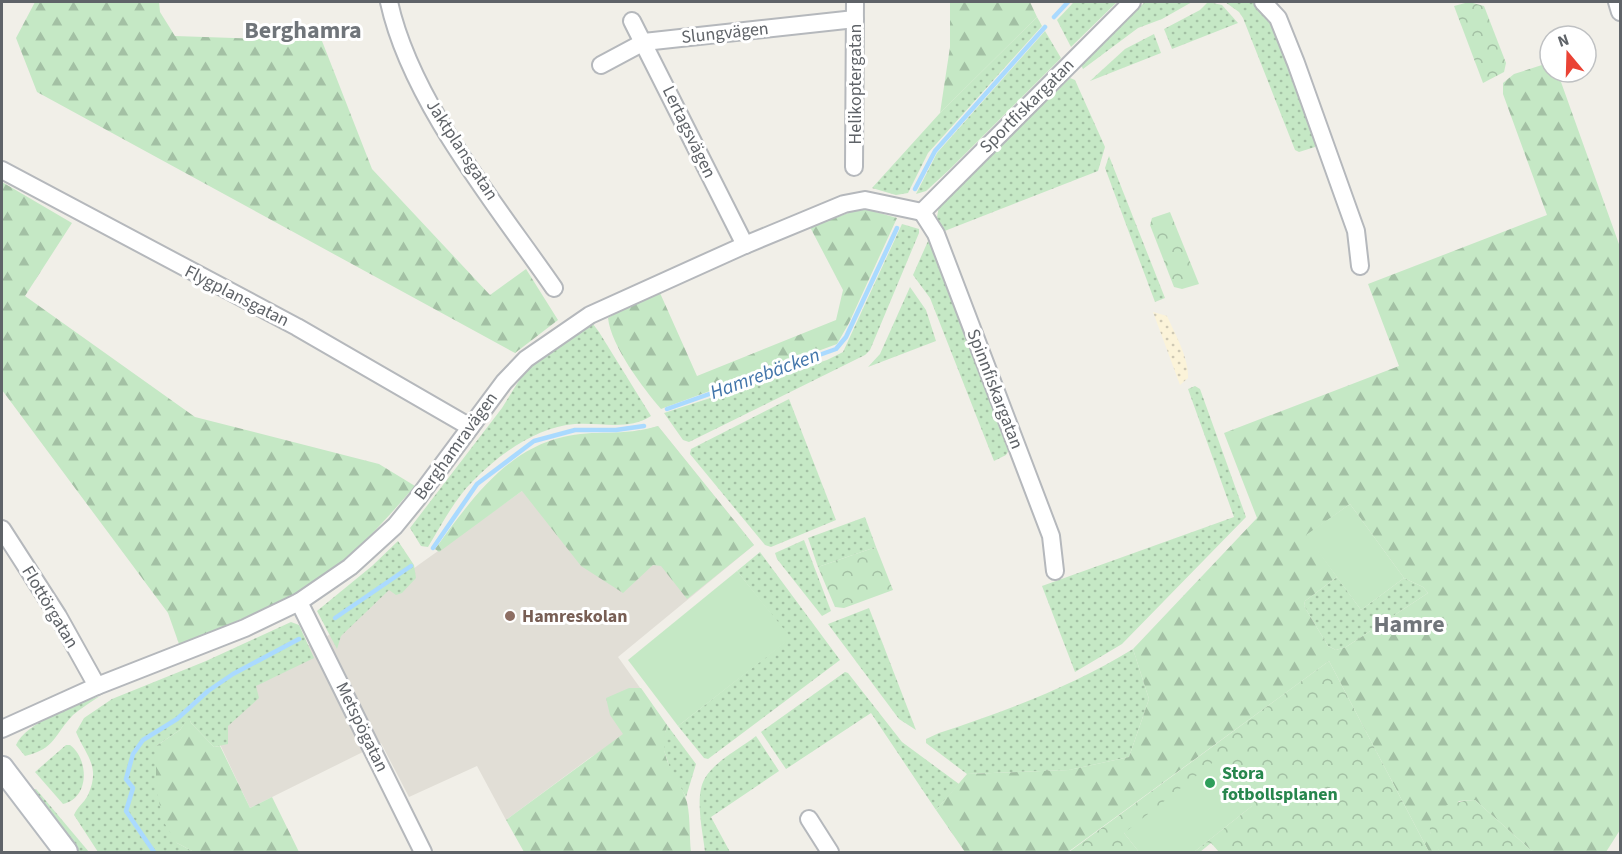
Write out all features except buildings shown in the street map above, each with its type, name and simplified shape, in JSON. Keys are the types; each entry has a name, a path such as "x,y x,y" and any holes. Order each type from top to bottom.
{"main road":[{"path":"2,768 66,852"}],"street":[{"name":"Jaktplansgatan","path":"389,2 404,49 420,85 454,142 554,288"},
{"name":"Helikoptergatan","path":"854,167 855,2"},
{"name":"Sportfiskargatan","path":"922,212 1132,2"},
{"path":"1263,2 1278,18 1296,63 1356,231 1360,266"},
{"path":"1617,2 1620,12"},
{"name":"Slungvägen","path":"601,65 644,42 855,19"},
{"name":"Lertagsvägen","path":"632,21 745,244"},
{"name":"Flygplansgatan","path":"2,170 297,327 470,427"},
{"name":"Berghamravägen","path":"2,729 97,686 197,649 299,602 350,567 395,526 504,382 526,359 556,336 590,315 745,244 844,204 866,200 922,212"},
{"name":"Spinnfiskargatan","path":"922,212 936,234 1051,536 1055,571"},
{"name":"Flottörgatan","path":"2,529 58,616 97,686"},
{"name":"Metspögatan","path":"299,602 423,852"},
{"path":"809,819 830,852"}],"shaded area":[{"name":"Hamreskolan","path":"658,426 754,545 618,657 661,717 591,757 506,820 477,766 409,797 381,743 250,808 199,700 331,634 417,566 522,491 615,435 636,433"}],"green space":[{"path":"35,2 159,2 160,12 175,36 322,41 372,169 490,295 526,269 558,320 515,353 37,92 16,38"},
{"path":"950,2 1030,2 1037,17 940,113 950,47"},
{"path":"1074,2 1117,2 1071,47 1057,20"},
{"path":"1145,2 1192,2 1162,19 1138,28 1083,69 1081,65"},
{"path":"1208,2 1222,5 1238,23 1172,49 1164,29 1200,10"},
{"path":"1225,2 1257,2 1271,20 1315,139 1315,147 1299,152 1295,150 1243,18 1239,12"},
{"path":"1469,2 1484,6 1506,63 1504,72 1483,83 1454,6"},
{"path":"1037,17 1042,26 928,153 908,193 896,195 872,188 940,113"},
{"path":"1045,31 1061,58 949,170 926,191 916,194 937,153"},
{"path":"1154,34 1161,53 1090,81 1125,49"},
{"path":"1538,66 1538,84 1562,84 1620,247 1620,830 1606,852 1533,852 1475,800 1459,801 1430,832 1440,852 1429,852 1329,661 1068,852 965,852 936,810 967,774 1069,770 1129,757 1149,699 1133,649 1257,518 1224,433 1399,366 1368,284 1547,215 1503,94 1503,83 1514,74","holes":["1350,504 1404,578 1423,587 1428,593 1346,647 1336,650 1328,646 1304,606 1305,601 1337,577 1307,535"]},
{"path":"1070,78 1075,80 1105,147 1098,171 942,232 937,217 939,206"},
{"path":"1109,156 1165,298 1155,302 1105,168"},
{"path":"2,182 72,223 25,296 195,417 379,464 415,486 365,541 331,570 276,603 179,644 168,613 2,390"},
{"path":"862,208 897,218 849,323 837,344 661,409 621,354 610,329 608,318 633,303 660,293 697,376 836,320 843,290 810,227"},
{"path":"1170,212 1199,284 1182,289 1174,287 1150,225 1152,218"},
{"path":"902,224 919,229 919,233 870,350 865,355 689,442 683,440 664,413 827,360 843,352"},
{"path":"928,241 933,246 946,287 1010,448 1006,455 994,461 930,298 913,275"},
{"path":"910,287 926,310 936,341 868,367 880,354"},
{"path":"587,322 593,324 599,332 651,416 642,421 623,425 560,426 519,444 494,462 465,489 428,547 421,546 410,528 502,408 523,374 549,349"},
{"path":"1195,386 1200,389 1246,517 1122,644 1075,672 1042,586 1234,517 1188,389"},
{"path":"789,399 836,520 771,547 765,545 690,454 691,449"},
{"path":"658,426 754,545 687,599 661,566 653,565 623,593 581,566 522,491 439,552 435,549 475,497 506,466 523,454 563,437 586,433 632,431"},
{"path":"1350,504 1404,578 1361,610 1306,535"},
{"path":"865,517 876,547 818,567 808,538"},
{"path":"804,540 831,611 822,616 777,559 775,553"},
{"path":"398,541 414,565 416,578 402,593 396,595 389,590 341,636 337,649 317,611 372,566"},
{"path":"876,547 893,590 844,608 835,607 818,567"},
{"path":"760,552 840,660 708,759 704,758 678,726 790,638 737,571"},
{"path":"737,571 791,638 678,726 628,660"},
{"path":"1337,577 1361,610 1404,578 1423,587 1428,593 1346,647 1336,650 1328,646 1304,606 1305,601"},
{"path":"869,608 916,730 899,719 828,624"},
{"path":"291,622 299,625 314,658 256,686 259,698 228,726 228,744 214,747 189,718 180,730 156,746 177,843 194,852 98,852 74,815 88,795 93,776 91,762 76,732 84,718 112,699 206,661"},
{"path":"1133,649 1149,699 1129,757 1069,770 967,774 926,743 926,739 939,733 1014,707 1063,686"},
{"path":"1329,661 1429,852 1219,852 1211,843 1200,852 1194,852 1252,806 1124,833 1139,852 1069,852"},
{"path":"845,672 902,742 959,784 936,810 871,713 786,769 761,732"},
{"path":"629,688 641,688 667,725 665,755 687,802 691,852 524,852 506,820 623,734 610,715 606,698"},
{"path":"100,696 73,715 53,740 42,749 25,756 16,745 21,737 41,722 66,709"},
{"path":"189,717 191,723 214,747 220,746 250,808 272,797 299,852 194,852 177,843 163,821 156,786 156,746 180,730"},
{"path":"667,725 696,764 686,797 671,772 662,744"},
{"path":"756,736 779,771 711,817 730,852 705,852 700,795 705,778 722,760"},
{"path":"66,745 70,745 81,759 84,778 78,794 63,804 35,772"},
{"name":"Stora fotbollsplanen","path":"1216,760 1252,806 1194,852 1139,852 1124,833"},
{"path":"36,789 89,852 76,852 33,790"},
{"path":"1475,800 1533,852 1440,852 1430,834 1431,823 1438,810 1452,804"}],"sand":[{"path":"1153,312 1167,316 1184,354 1188,378 1180,385"}],"waterway":[{"name":"Hamrebäcken","path":"1054,17 1068,2"},
{"name":"Hamrebäcken","path":"915,189 935,151 1045,27"},
{"name":"Hamrebäcken","path":"667,409 836,349 846,337 897,228"},
{"name":"Hamrebäcken","path":"433,548 477,484 534,441 575,430 616,430 644,426"},
{"name":"Hamrebäcken","path":"335,618 411,566"},
{"name":"Hamrebäcken","path":"154,852 126,811 133,788 126,779 133,754 143,740 177,719 208,691 233,674 299,639"}],"place":[{"name":"Hamreskolan","path":"510,616"},
{"name":"Stora fotbollsplanen","path":"1210,783"}],"district":[{"name":"Berghamra","path":"303,30"},
{"name":"Hamre","path":"1409,624"}]}
